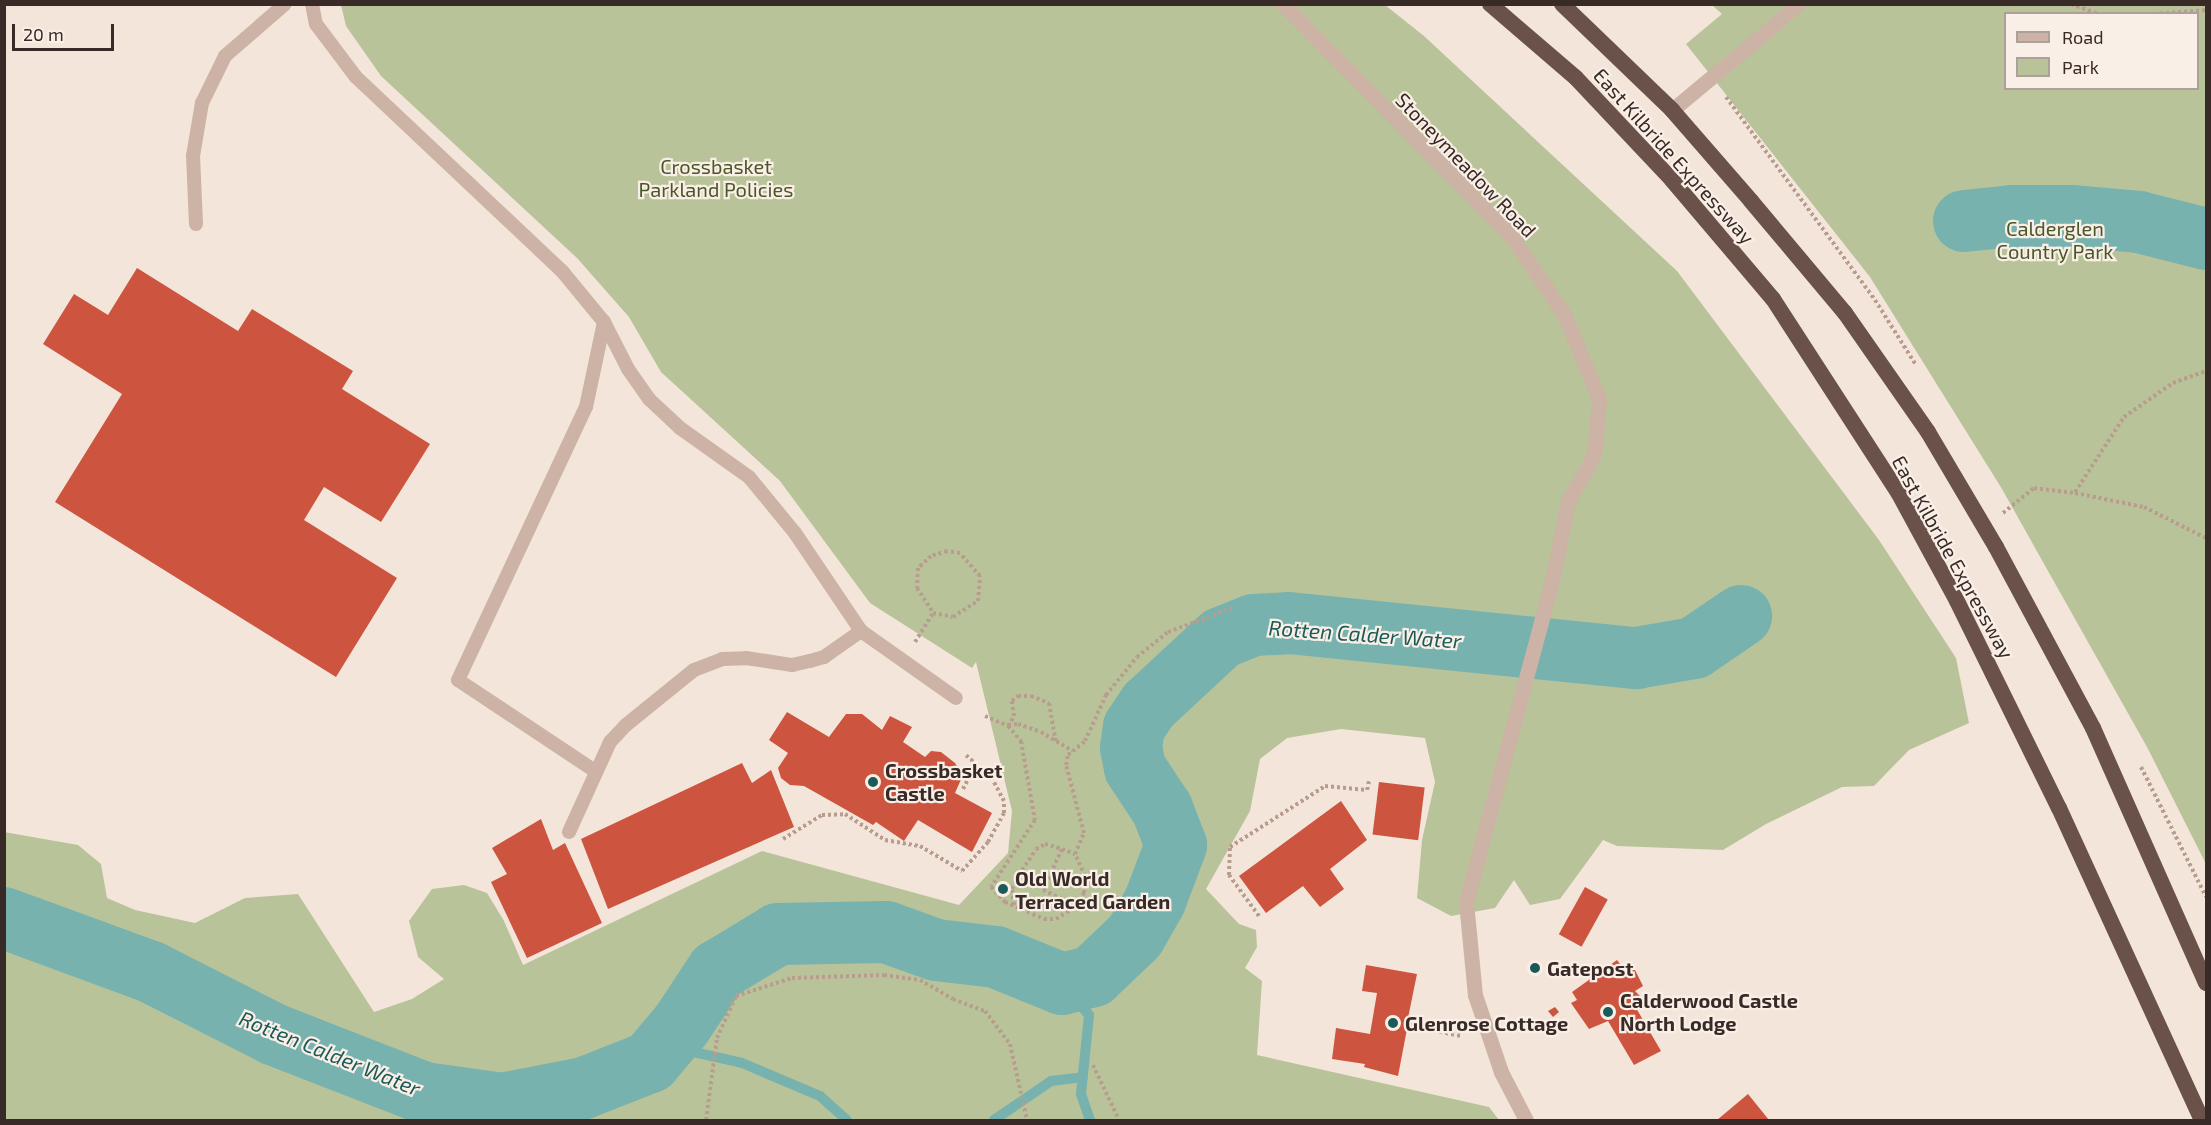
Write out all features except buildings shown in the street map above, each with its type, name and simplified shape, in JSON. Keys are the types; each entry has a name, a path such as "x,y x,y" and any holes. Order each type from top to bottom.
{"highway":[{"name":"East Kilbride Expressway","path":"1490,4 1576,78 1672,180 1773,299 1899,494 1957,601 2059,808 2202,1120"},
{"name":"East Kilbride Expressway","path":"1562,4 1672,110 1845,313 1928,432 1996,547 2093,728 2206,983"}],"street":[{"name":"Stoneymeadow Road","path":"1283,4 1512,237 1564,314 1599,399 1594,455 1568,501 1552,580 1466,902 1475,994 1501,1072 1527,1120"},
{"path":"1672,110 1780,20"}],"lane":[{"path":"196,224 193,156 202,103 225,56 285,4"},
{"path":"312,4 316,24 356,77 562,271 604,322 628,369 649,399 680,428 749,477 795,533 861,631 903,663 956,698"},
{"path":"1780,20 1800,4"},
{"path":"595,771 458,680 586,407 604,322"},
{"path":"569,831 610,742 626,725 694,670 722,659 746,658 792,665 810,661 824,657 861,631"}],"path":[{"path":"2071,4 2093,12"},
{"path":"2180,12 2206,10"},
{"path":"2075,493 2124,417 2173,383 2206,371"},
{"path":"2003,514 2034,488 2075,493 2145,507 2206,538"},
{"path":"946,551 960,553 980,576 978,601 953,617 933,613 917,588 918,568 931,556 946,551"},
{"path":"1075,854 1084,834 1066,765 1073,751 1085,741 1106,695 1137,657 1188,622 1232,609"},
{"path":"903,663 933,613"},
{"path":"1008,726 1014,716 1012,701 1018,696 1031,696 1049,703 1056,741"},
{"path":"985,716 1008,726 1021,741 1035,820 991,887 1014,905 1044,919 1056,919 1077,906 1084,893 1085,876 1075,854 1045,844 1036,849 1012,889 1014,905"},
{"path":"1008,726 1017,724 1073,751"},
{"path":"783,839 822,815 845,814 885,840 920,846 962,871 988,842 1004,813 1004,801 991,777 966,755"},
{"path":"963,789 975,765"},
{"path":"1259,915 1229,875 1230,847 1325,786 1367,790 1369,781"},
{"path":"1062,849 1043,890 1077,906"},
{"path":"706,1120 717,1038 736,996 792,978 884,975 920,980 952,999 985,1011 1010,1044 1027,1120"},
{"path":"1416,1027 1461,1036"},
{"path":"1093,1065 1119,1120"}],"green space":[{"name":"Crossbasket Parkland Policies","path":"341,5 1385,5 1424,36 1677,271 1879,540 1956,658 1969,723 1909,750 1874,786 1842,787 1766,824 1723,850 1617,846 1603,840 1560,899 1530,905 1514,880 1495,908 1451,916 1417,898 1422,840 1435,782 1425,738 1341,729 1287,738 1260,759 1250,811 1206,889 1239,924 1256,930 1257,947 1245,968 1262,981 1257,1055 1489,1107 1499,1120 5,1120 4,832 78,845 101,864 107,898 135,910 195,923 245,898 298,894 374,1012 412,999 444,979 418,957 409,921 432,889 464,885 487,893 504,921 523,965 762,851 959,905 1008,853 1012,811 976,662 972,668 870,603 780,481 661,372 629,317 577,258 381,76 346,26"},
{"name":"Calderglen Country Park","path":"1712,5 2206,5 2206,864 2147,747 2002,489 1870,277 1686,44 1722,14"}],"waterway":[{"name":"Rotten Calder Water","path":"1964,221 2013,216 2071,216 2139,222 2206,239"},
{"name":"Rotten Calder Water","path":"4,918 151,972 273,1034 424,1093 502,1104 584,1088 650,1062 682,1024 717,971 778,934 886,932 936,950 996,957 1062,984 1093,976 1135,936 1155,901 1176,845 1162,809 1135,768 1131,748 1134,727 1149,705 1221,638 1254,625 1289,623 1636,658 1694,648 1741,616"},
{"path":"1062,984 1089,1015 1081,1094 1090,1120"},
{"path":"670,1039 698,1053 742,1063 820,1096 847,1120"},
{"path":"994,1120 1051,1081 1083,1077"}],"place":[{"name":"Crossbasket Castle","path":"873,782"},
{"name":"Old World Terraced Garden","path":"1003,889"},
{"name":"Gatepost","path":"1535,968"},
{"name":"Calderwood Castle North Lodge","path":"1608,1012"},
{"name":"Glenrose Cottage","path":"1393,1023"}]}
